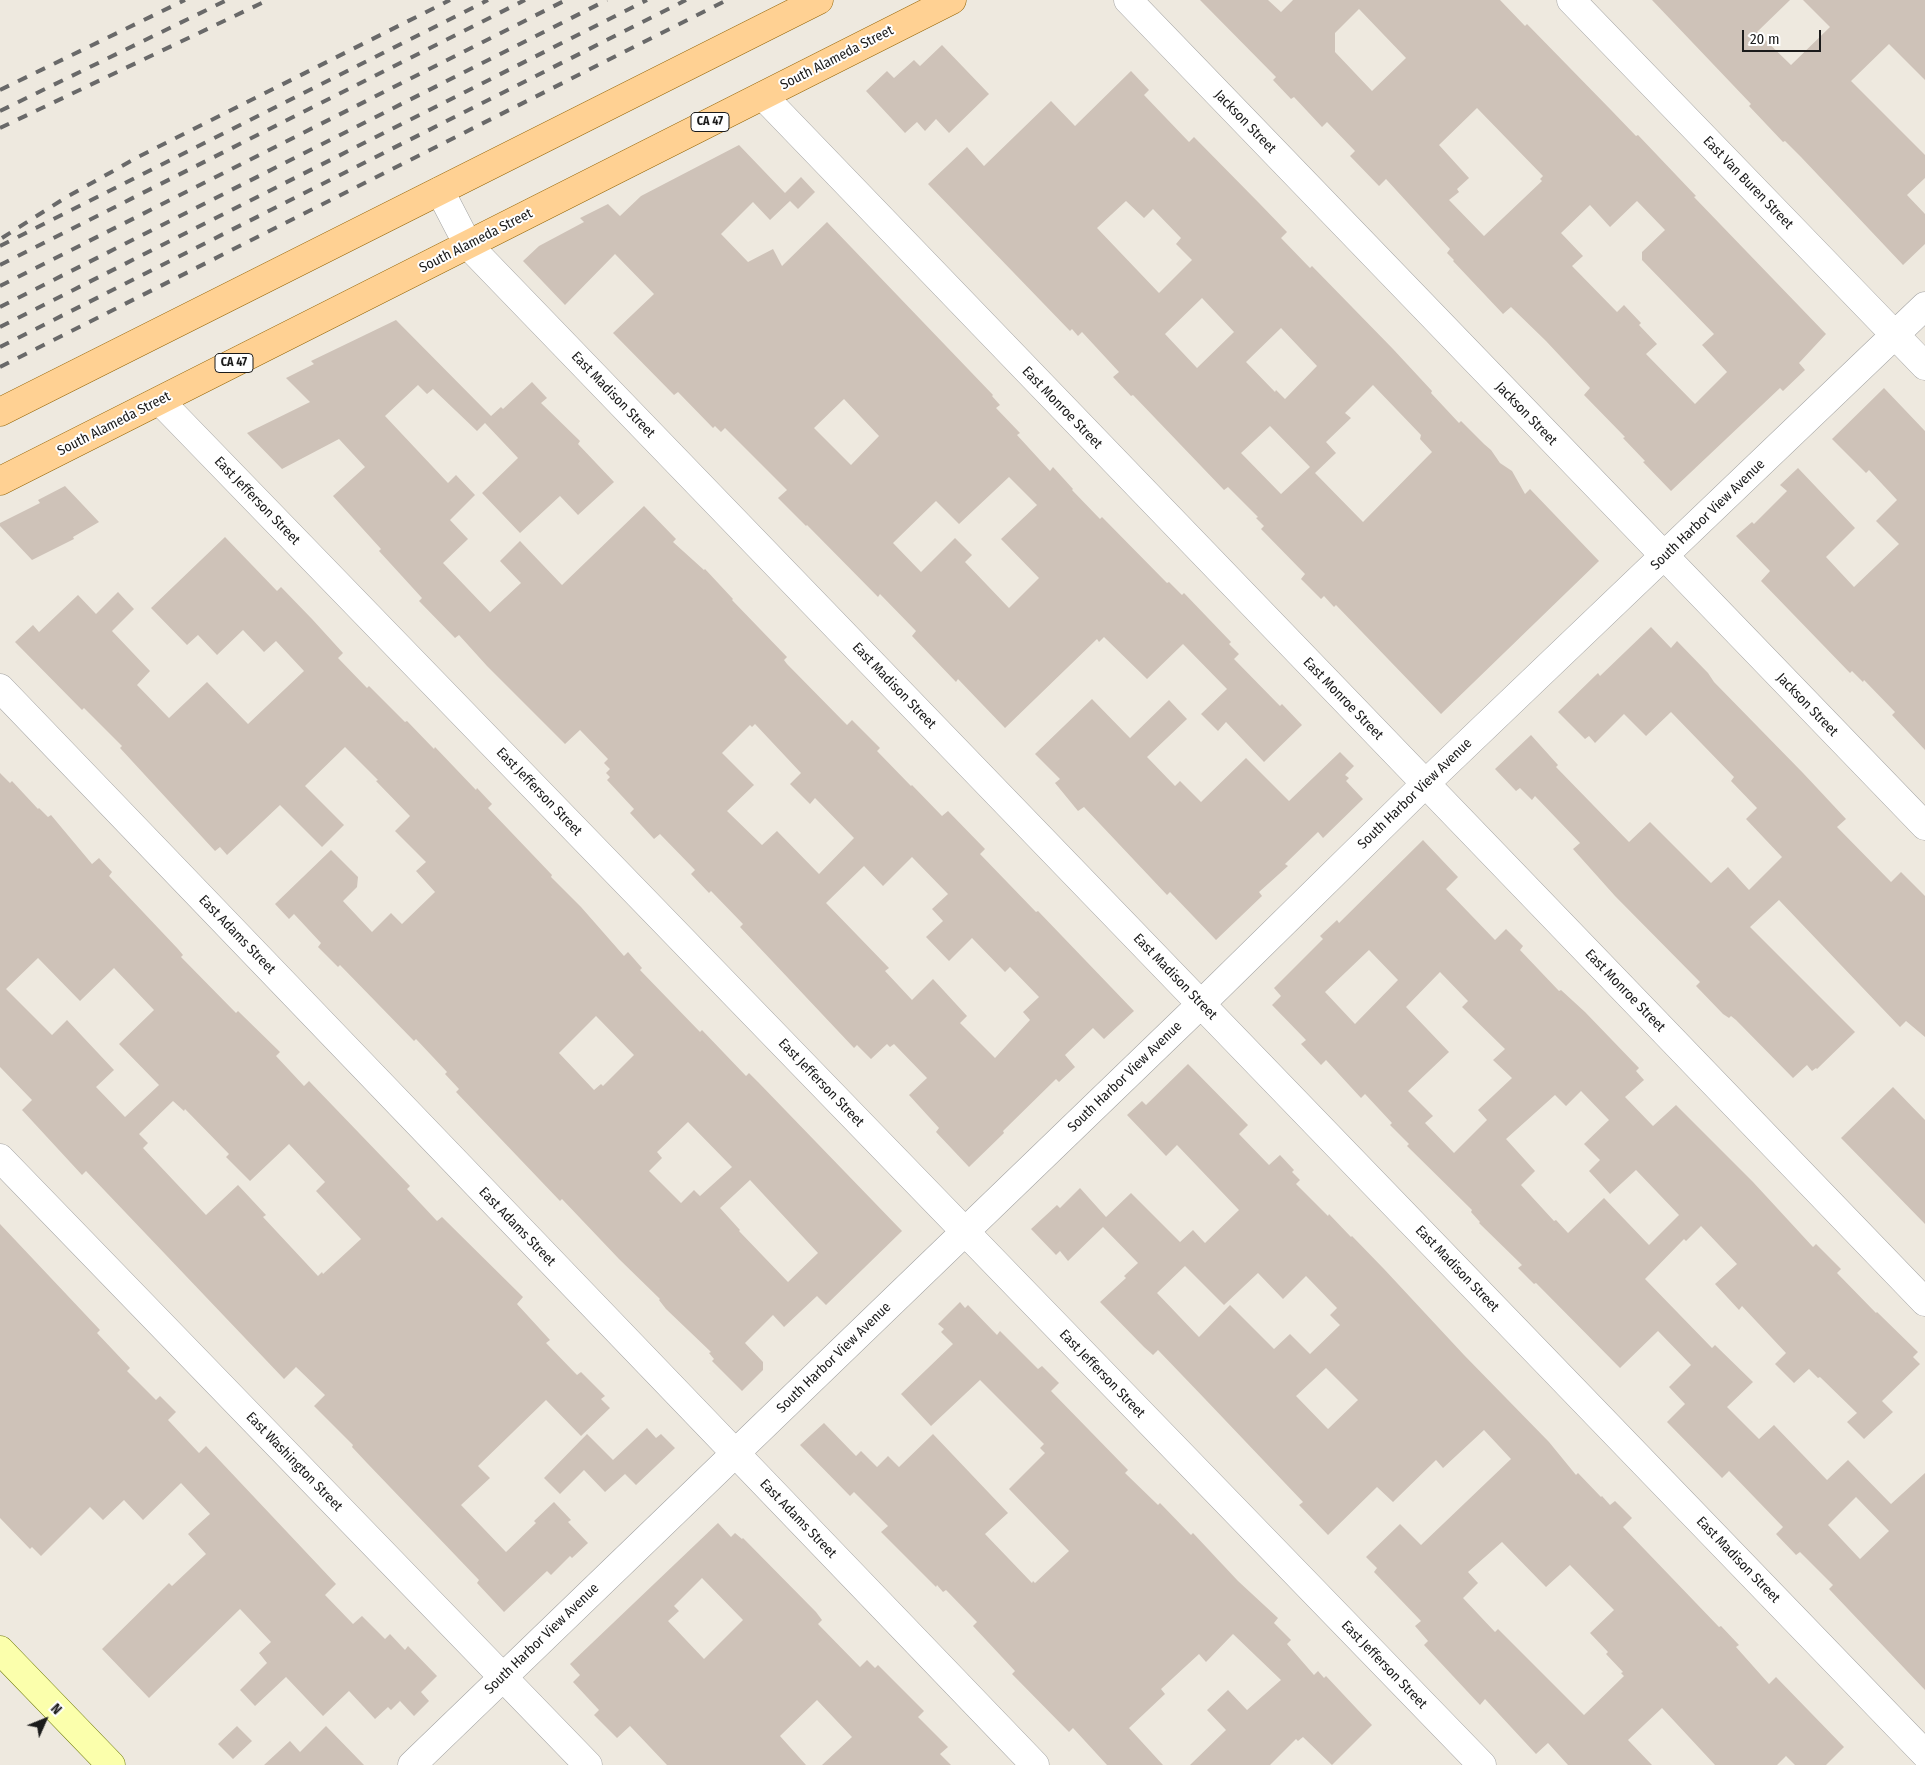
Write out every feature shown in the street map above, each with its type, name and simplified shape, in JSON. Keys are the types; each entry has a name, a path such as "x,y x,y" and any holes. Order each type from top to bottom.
{"main road":[{"path":"0,412 819,0"},
{"name":"South Alameda Street","path":"0,482 952,0"},
{"path":"0,1650 111,1765"}],"street":[{"name":"Jackson Street","path":"1128,0 1925,826"},
{"name":"East Van Buren Street","path":"1571,0 1925,366"},
{"name":"East Monroe Street","path":"763,96 1925,1302"},
{"name":"East Madison Street","path":"440,191 468,244 1925,1754"},
{"name":"South Harbor View Avenue","path":"412,1765 1201,1004 1425,784 1665,557 1925,306"},
{"name":"East Jefferson Street","path":"160,401 1482,1765"},
{"name":"East Adams Street","path":"0,688 1035,1765"},
{"name":"East Washington Street","path":"0,1158 588,1765"}],"building":[{"path":"1200,0 1268,0 1281,12 1293,0 1500,0 1525,26 1527,24 1636,136 1638,135 1696,196 1694,197 1826,334 1799,363 1805,370 1783,391 1780,388 1671,491 1643,462 1645,461 1623,438 1625,437 1584,395 1590,388 1546,341 1511,307 1503,314 1453,261 1447,253 1450,249 1386,179 1379,186 1350,156 1355,151 1327,122 1322,127 1294,97 1291,99 1273,80 1276,77","holes":["1359,9 1406,58 1372,91 1335,52 1335,33","1477,108 1543,176 1540,179 1542,181 1484,236 1449,200 1459,192 1457,189 1469,178 1439,145","1637,201 1665,230 1642,252 1642,260 1714,334 1702,345 1727,372 1695,404 1646,354 1657,344 1639,325 1641,323 1624,305 1617,312 1572,266 1583,256 1561,233 1590,205 1610,227"]},
{"path":"1652,0 1790,0 1757,32 1791,65 1830,27 1803,0 1925,0 1925,80 1889,44 1851,81 1925,155 1925,178 1907,195 1925,214 1925,244 1903,265 1801,157 1785,141 1783,142 1749,106 1751,104"},
{"path":"942,45 989,94 949,133 936,119 925,131 917,122 905,133 866,91 887,71 894,78 914,60 920,66"},
{"path":"1131,71 1149,90 1144,95 1189,142 1194,137 1287,232 1281,238 1310,268 1312,266 1393,349 1459,423 1461,421 1491,450 1500,463 1512,471 1525,494 1530,489 1599,561 1441,714 1336,605 1334,607 1324,596 1321,599 1301,579 1305,574 1261,529 1264,526 1256,518 1258,517 1228,487 1224,490 1133,395 1131,396 1113,377 1119,372 1082,332 1078,336 1072,329 1070,331 928,184 967,147 984,166 1051,101 1075,126","holes":["1126,201 1144,218 1153,209 1181,238 1176,244 1192,260 1159,293 1097,228","1202,298 1234,332 1197,368 1165,334","1281,328 1317,366 1285,399 1276,390 1275,392 1246,362","1373,385 1421,435 1420,439 1432,452 1363,522 1315,473 1336,453 1326,442 1351,418 1345,413","1270,426 1310,467 1281,494 1241,453"]},
{"path":"739,145 785,193 801,177 815,192 798,209 790,201 770,220 753,202 721,234 748,262 773,249 782,266 827,222 993,395 1000,405 996,408 1020,433 1017,435 1050,471 1053,467 1100,519 1102,517 1167,583 1169,582 1182,595 1184,593 1231,642 1229,644 1239,654 1234,659 1280,706 1282,704 1302,725 1264,762 1226,722 1218,731 1201,714 1227,689 1183,644 1147,679 1104,637 1099,642 1097,639 1005,728 958,679 956,682 912,636 916,631 880,594 878,597 778,498 787,490 725,428 721,432 715,426 713,428 678,392 674,395 613,333 654,294 615,254 565,305 523,261 539,246 584,222 580,218 608,204 620,216 641,196","holes":["844,399 879,436 851,465 814,428","1009,477 1037,505 1001,539 1039,578 1009,608 965,562 972,555 955,538 921,572 893,543 936,501 959,524"]},
{"path":"396,320 491,416 501,407 503,409 532,382 547,398 541,403 580,441 578,444 614,482 578,515 560,496 520,533 482,493 518,458 485,423 477,431 433,389 427,394 418,385 385,416 448,483 456,475 475,495 450,520 468,539 443,563 490,612 521,583 500,561 520,541 562,585 644,506 676,539 673,542 705,569 787,657 784,660 787,664 847,725 852,720 880,748 877,751 942,816 948,811 985,849 980,854 1134,1011 1104,1039 1093,1028 1065,1055 1075,1067 1059,1082 1056,1079 969,1167 936,1132 939,1128 909,1095 927,1078 894,1044 890,1047 887,1044 871,1059 857,1045 854,1048 740,927 743,924 711,891 709,893 691,874 695,870 660,834 654,839 630,813 634,809 607,780 610,777 606,773 610,769 604,763 608,759 580,730 565,744 487,666 459,635 455,638 419,601 422,598 333,496 365,467 339,439 282,469 247,433 310,402 286,378 314,364 311,361","holes":["755,724 801,773 790,784 810,804 815,798 854,838 819,874 777,831 762,845 727,811 754,785 722,753 750,725 752,727","912,857 948,894 932,909 943,921 926,937 949,961 972,938 1005,972 1010,967 1039,997 1023,1012 1030,1020 995,1058 960,1023 967,1016 933,979 912,1000 885,971 889,968 826,903 864,866 883,886"]},
{"path":"1884,388 1925,431 1925,750 1892,715 1895,712 1864,680 1863,682 1852,671 1850,673 1761,581 1770,571 1736,536 1752,522 1754,524 1787,491 1780,485 1798,468 1855,528 1826,557 1854,587 1899,544 1876,521 1897,500 1869,470 1866,473 1832,439"},
{"path":"65,486 99,522 73,537 74,539 32,560 0,526 0,523 40,503 38,500"},
{"path":"225,537 277,591 281,587 312,619 343,653 338,658 367,688 369,686 434,749 435,747 476,790 477,788 492,804 488,808 552,875 551,877 581,907 624,956 628,952 642,968 640,970 700,1032 702,1030 746,1076 749,1073 902,1231 826,1305 817,1296 784,1327 773,1315 745,1343 763,1362 763,1370 742,1391 712,1361 714,1359 709,1353 711,1352 666,1309 660,1299 562,1199 560,1201 456,1092 459,1089 445,1074 447,1072 416,1039 414,1041 340,965 338,967 318,947 321,943 294,914 289,919 275,904 331,850 358,877 357,887 343,901 372,932 391,913 402,924 435,892 416,871 426,862 395,831 410,816 376,781 378,780 345,747 305,786 344,825 322,847 280,805 227,855 220,847 215,851 120,748 122,746 84,708 82,710 15,642 33,625 39,632 78,595 96,614 118,592 134,609 112,631 150,671 137,685 169,718 207,682 248,724 304,671 276,641 264,652 243,630 217,655 198,635 187,645 151,608","holes":["596,1016 634,1055 603,1086 601,1084 594,1090 559,1053","688,1122 732,1167 700,1196 694,1190 681,1203 649,1171 662,1158 657,1152","750,1180 818,1253 788,1282 739,1231 720,1208"]},
{"path":"1651,627 1671,648 1677,641 1708,673 1714,682 1803,773 1846,819 1837,827 1891,882 1901,872 1925,896 1925,1037 1906,1021 1900,1027 1779,900 1750,927 1855,1032 1817,1069 1812,1071 1807,1065 1793,1078 1736,1020 1731,1016 1729,1018 1723,1014 1696,986 1700,982 1615,896 1573,849 1580,843 1535,796 1532,800 1520,788 1516,791 1495,769 1531,735 1558,765 1556,767 1629,842 1650,822 1711,883 1728,867 1749,890 1782,857 1746,819 1757,808 1731,781 1734,777 1671,712 1646,736 1624,714 1595,743 1589,736 1585,739 1558,712 1598,673 1600,676"},
{"path":"1092,699 1130,738 1169,700 1187,719 1147,757 1175,786 1180,781 1201,802 1246,758 1289,801 1340,752 1354,766 1345,775 1349,778 1346,781 1363,799 1323,838 1318,832 1285,864 1288,866 1259,892 1262,896 1216,940 1170,892 1167,895 1084,807 1078,811 1055,783 1060,779 1035,754"},
{"path":"0,773 10,783 12,781 38,809 48,817 51,815 92,864 99,858 112,872 109,876 178,949 183,955 181,957 236,1013 238,1011 280,1052 276,1056 304,1086 309,1081 410,1186 407,1189 437,1221 442,1217 523,1297 517,1304 550,1340 546,1343 577,1375 581,1372 605,1396 601,1399 610,1408 581,1436 546,1400 478,1466 490,1478 461,1505 506,1552 536,1523 534,1521 554,1502 571,1520 568,1522 588,1543 572,1558 570,1556 551,1575 547,1571 504,1612 477,1583 479,1580 314,1406 325,1395 296,1367 284,1379 86,1171 82,1175 22,1110 32,1100 0,1067","holes":["38,958 80,1001 114,968 154,1010 119,1044 159,1085 125,1117 96,1087 114,1070 67,1020 52,1035 6,989","173,1101 184,1111 185,1109 229,1154 226,1157 250,1181 289,1144 325,1182 316,1191 361,1239 323,1274 322,1272 318,1276 263,1217 266,1215 238,1185 206,1215 143,1148 148,1143 139,1134"]},
{"path":"1423,840 1458,877 1446,889 1495,940 1506,929 1523,946 1520,950 1559,991 1561,990 1585,1012 1639,1068 1636,1071 1644,1080 1625,1097 1653,1126 1676,1105 1753,1182 1813,1247 1816,1244 1841,1269 1837,1273 1918,1352 1913,1357 1920,1364 1882,1401 1893,1412 1864,1439 1847,1422 1857,1413 1820,1377 1818,1378 1809,1369 1794,1383 1775,1364 1786,1353 1742,1306 1739,1310 1715,1284 1737,1264 1701,1226 1686,1241 1684,1239 1645,1279 1712,1348 1715,1345 1753,1382 1727,1407 1759,1439 1774,1425 1827,1480 1848,1460 1891,1504 1925,1473 1925,1690 1829,1589 1833,1585 1800,1552 1796,1555 1776,1534 1783,1527 1729,1471 1722,1478 1667,1422 1685,1404 1669,1387 1691,1365 1658,1331 1620,1368 1536,1283 1534,1284 1518,1268 1522,1265 1479,1223 1471,1212 1472,1210 1407,1146 1409,1144 1390,1125 1392,1123 1365,1094 1361,1098 1326,1060 1321,1065 1301,1044 1306,1040 1272,1005 1281,996 1274,988 1323,939 1320,936 1337,920 1339,923","holes":["1369,950 1398,980 1355,1024 1325,992","1440,972 1468,1001 1462,1007 1505,1049 1493,1060 1512,1078 1478,1110 1487,1120 1454,1153 1425,1123 1433,1116 1408,1091 1449,1052 1406,1007","1581,1091 1609,1120 1584,1144 1600,1160 1589,1171 1610,1194 1636,1170 1679,1215 1649,1245 1604,1198 1568,1233 1556,1220 1554,1221 1521,1185 1535,1171 1506,1139 1555,1095 1566,1106","1856,1497 1889,1531 1860,1559 1828,1525"]},
{"path":"1188,1064 1248,1125 1239,1134 1269,1165 1280,1155 1294,1170 1292,1172 1300,1180 1296,1184 1328,1216 1329,1214 1352,1236 1384,1269 1549,1442 1576,1475 1578,1473 1610,1505 1615,1501 1632,1518 1623,1527 1719,1627 1721,1626 1739,1645 1736,1647 1769,1684 1776,1677 1844,1747 1826,1765 1795,1765 1786,1756 1777,1765 1715,1765 1662,1708 1628,1740 1652,1765 1568,1765 1548,1743 1536,1754 1485,1699 1480,1705 1424,1645 1428,1641 1415,1626 1421,1621 1374,1572 1377,1568 1366,1557 1400,1524 1421,1545 1511,1459 1484,1430 1443,1468 1436,1460 1393,1502 1377,1487 1328,1535 1299,1505 1303,1502 1158,1350 1153,1355 1100,1302 1126,1278 1124,1276 1138,1263 1103,1227 1068,1261 1060,1251 1056,1255 1031,1229 1057,1205 1060,1208 1080,1188 1106,1217 1131,1193 1180,1242 1193,1230 1205,1243 1239,1210 1177,1145 1166,1156 1127,1115 1142,1101 1146,1105","holes":["1185,1266 1224,1305 1258,1273 1283,1299 1306,1276 1337,1308 1330,1315 1340,1325 1310,1354 1290,1334 1274,1349 1230,1305 1199,1337 1157,1293","1326,1368 1358,1400 1328,1429 1296,1396","1502,1542 1546,1587 1570,1565 1614,1610 1590,1633 1608,1652 1606,1654 1623,1672 1621,1673 1624,1676 1584,1715 1498,1629 1495,1632 1463,1598 1478,1583 1468,1572"]},
{"path":"1893,1087 1925,1120 1925,1224 1841,1138"},
{"path":"0,1224 100,1330 97,1333 130,1368 127,1371 156,1400 160,1396 176,1412 168,1420 199,1453 206,1446 336,1584 325,1595 353,1624 362,1616 385,1639 390,1634 405,1650 408,1646 437,1676 421,1692 429,1701 414,1716 400,1701 391,1710 388,1707 375,1719 349,1691 323,1716 286,1677 255,1706 240,1690 267,1663 259,1653 271,1642 240,1609 149,1698 102,1649 169,1583 172,1586 206,1554 188,1534 210,1514 181,1483 143,1520 124,1500 103,1520 90,1507 41,1556 32,1547 30,1549 0,1518"},
{"path":"960,1302 965,1308 968,1305 997,1335 1000,1331 1038,1369 1042,1366 1059,1383 1051,1391 1128,1470 1125,1473 1158,1505 1160,1503 1191,1535 1193,1533 1238,1581 1278,1618 1274,1623 1291,1640 1287,1644 1314,1675 1318,1671 1324,1678 1326,1676 1372,1725 1332,1765 1303,1737 1298,1741 1296,1739 1270,1765 1190,1765 1226,1730 1207,1710 1228,1690 1247,1710 1281,1680 1233,1634 1206,1662 1199,1654 1161,1689 1165,1694 1129,1728 1163,1765 1107,1765 1073,1728 1069,1732 1012,1674 1015,1671 973,1626 977,1622 946,1590 943,1592 937,1585 936,1587 881,1532 888,1526 854,1492 850,1496 800,1445 824,1423 856,1456 861,1451 877,1467 888,1456 899,1467 933,1434 1008,1513 985,1534 1032,1583 1033,1581 1035,1583 1069,1551 1009,1489 1045,1453 1040,1448 1044,1444 980,1380 931,1426 901,1394 953,1344 941,1332 944,1329 938,1324"},
{"path":"647,1428 656,1438 661,1434 675,1448 636,1485 625,1474 605,1492 584,1470 560,1494 544,1478 587,1434 613,1460"},
{"path":"718,1523 731,1537 735,1533 743,1538 816,1612 822,1620 818,1624 860,1667 867,1660 875,1668 878,1665 924,1711 918,1717 948,1747 940,1754 951,1765 822,1765 852,1737 817,1700 780,1736 806,1765 667,1765 630,1726 617,1738 594,1715 599,1710 573,1682 580,1675 570,1664","holes":["702,1578 743,1620 704,1659 668,1621 679,1611 674,1606"]},
{"path":"237,1726 252,1741 233,1759 218,1744"},
{"path":"326,1726 364,1765 264,1765 290,1741 300,1752"}],"railway":[{"path":"0,90 185,0"},
{"path":"0,111 227,0"},
{"path":"0,128 268,0"},
{"path":"2,238 65,198 138,157 450,0"},
{"path":"0,246 488,0"},
{"path":"0,265 525,0"},
{"path":"0,286 566,0"},
{"path":"0,307 607,0"},
{"path":"0,327 647,0"},
{"path":"0,347 686,0"},
{"path":"0,367 727,0"}]}
